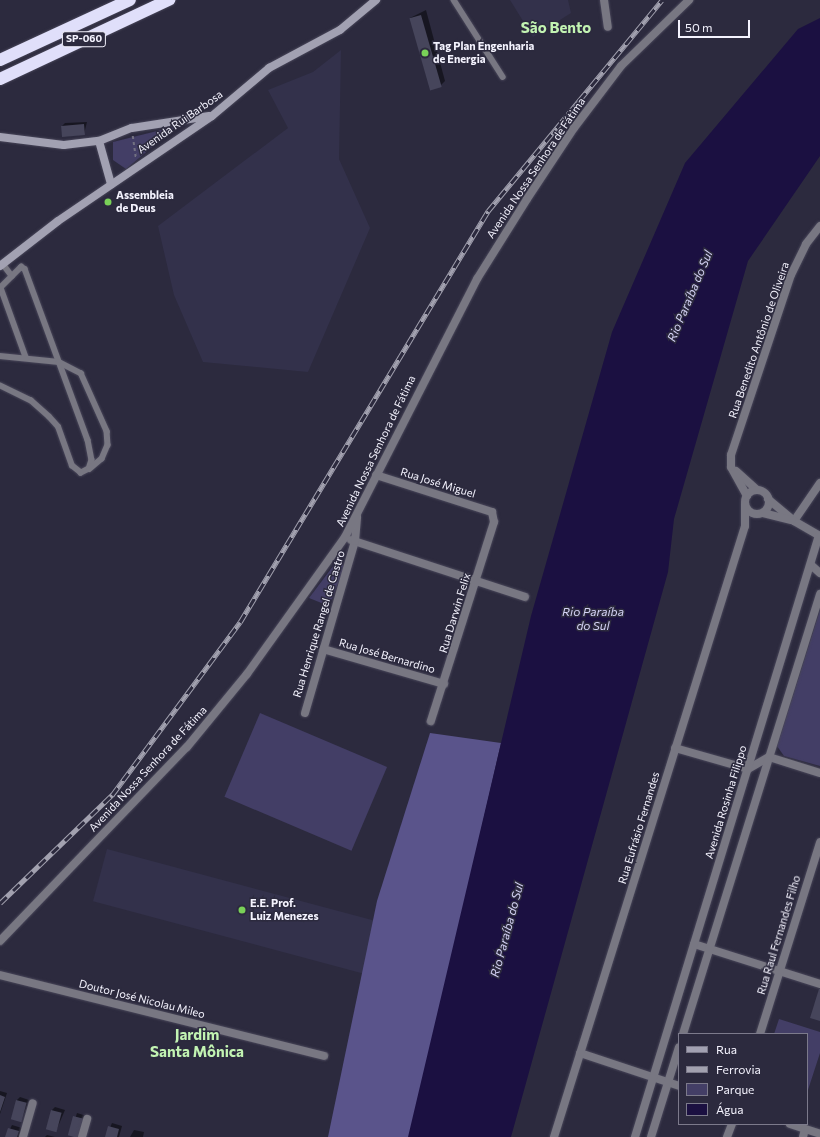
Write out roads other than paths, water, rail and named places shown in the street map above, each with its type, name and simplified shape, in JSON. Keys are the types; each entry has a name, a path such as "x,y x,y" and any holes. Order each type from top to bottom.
{"highway":[{"name":"SP-060","path":"0,60 130,0"},
{"name":"SP-060","path":"0,79 169,0"}],"main road":[{"name":"Avenida Rui Barbosa","path":"1,265 111,184 212,116 269,68 340,30 376,0"},
{"path":"0,137 64,145 99,141 132,128 212,116"},
{"path":"99,141 111,184"}],"street":[{"path":"604,0 608,27"},
{"name":"Avenida Nossa Senhora de Fátima","path":"0,941 187,747 247,674 345,537 357,517 376,475 477,279 544,173 621,66 689,0"},
{"name":"Rua Benedito Antônio de Oliveira","path":"731,467 732,455 791,275 806,244 820,226"},
{"path":"731,467 794,521 820,535"},
{"path":"731,467 746,500 759,514 794,521"},
{"name":"Rua José Miguel","path":"376,475 492,512"},
{"path":"794,521 820,483"},
{"path":"745,526 746,500 757,490"},
{"path":"745,526 767,508 768,498"},
{"name":"Rua Darwin Felix","path":"431,721 476,583 494,522 492,512"},
{"name":"Rua Henrique Rangel de Castro","path":"304,712 355,541 357,517"},
{"name":"Rua Eufrásio Fernandes","path":"554,1137 745,526"},
{"name":"Avenida Rosinha Filippo","path":"634,1137 820,535"},
{"path":"345,537 476,583 525,597"},
{"path":"811,565 820,574"},
{"path":"683,1033 820,594"},
{"name":"Rua José Bernardino","path":"323,649 444,684"},
{"path":"675,748 748,769 769,757 820,773"},
{"name":"Rua Raul Fernandes Filho","path":"760,1033 820,842"},
{"path":"694,944 820,984"},
{"name":"Doutor José Nicolau Mileo","path":"0,975 324,1056"},
{"path":"651,1137 678,1050"},
{"path":"580,1053 678,1086"},
{"path":"23,1137 33,1103"},
{"path":"82,1137 87,1119"},
{"path":"728,1137 732,1125"},
{"path":"792,1125 804,1133 820,1134"}],"lane":[{"path":"454,0 503,77"},
{"path":"1,265 12,276"},
{"path":"26,357 0,288 12,276 25,269 88,440 92,460 89,469"},
{"path":"0,356 26,357 59,362 81,372 107,431 108,445 102,459 81,473 72,466 58,427 49,417 30,401 0,386"}],"water":[{"name":"Rio Paraíba do Sul","path":"820,18 820,156 748,261 674,519 668,572 511,1137 408,1137 531,616 612,332 685,163 798,29"}],"railway":[{"path":"0,903 112,795 240,622 488,211 662,0"}],"place":[{"name":"Tag Plan Engenharia de Energia","path":"425,53"},
{"name":"Assembleia de Deus","path":"108,202"},
{"name":"E.E. Prof. Luiz Menezes","path":"242,910"}],"district":[{"name":"São Bento","path":"556,28"},
{"name":"Jardim Santa Mônica","path":"197,1042"}]}
